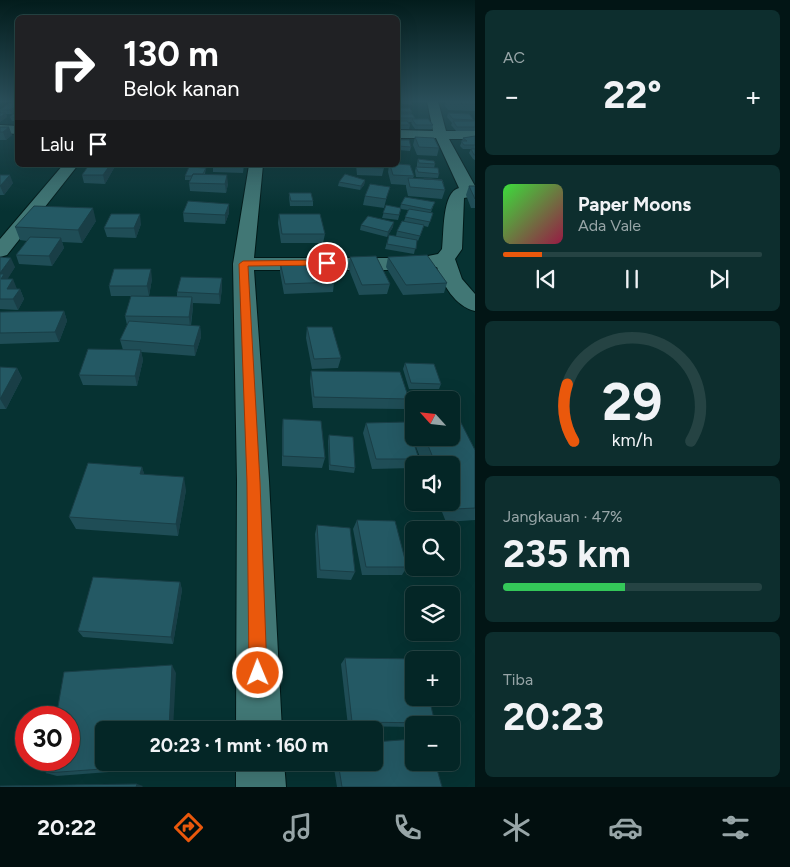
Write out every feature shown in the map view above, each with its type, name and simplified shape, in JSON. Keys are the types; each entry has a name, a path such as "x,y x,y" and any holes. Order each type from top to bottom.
{"street":[{"path":"243,264 418,264 445,259 452,249 456,197 461,192 472,191 443,138"},
{"path":"0,251 70,167"},
{"path":"256,167 243,264 253,482 260,721"},
{"path":"445,259 452,280 468,300 475,304"},
{"path":"260,771 261,787"}],"building":[{"path":"415,138 434,138 439,148 419,147"},
{"path":"463,138 475,138 475,145 464,145 461,141 467,141"},
{"path":"400,140 409,140 411,147 400,146"},
{"path":"418,159 434,161 435,164 419,163"},
{"path":"400,164 410,165 414,176 393,175 391,167 400,167"},
{"path":"88,167 109,167 103,175 82,175"},
{"path":"189,167 206,168 203,174 185,176"},
{"path":"416,167 438,168 439,174 418,172"},
{"path":"193,174 227,175 225,184 189,183"},
{"path":"345,174 365,180 361,186 339,182"},
{"path":"0,175 10,175 0,186"},
{"path":"408,178 442,180 445,190 410,187"},
{"path":"370,184 390,187 386,199 365,196"},
{"path":"469,186 475,186 475,199"},
{"path":"289,193 311,193 313,201 291,201"},
{"path":"405,197 435,202 431,210 401,204"},
{"path":"188,201 229,204 225,215 183,213"},
{"path":"386,205 401,208 399,215 383,213"},
{"path":"34,206 93,208 78,230 15,227"},
{"path":"409,209 433,213 430,222 405,217"},
{"path":"111,214 140,214 134,228 104,228"},
{"path":"279,214 320,214 325,234 282,234"},
{"path":"368,216 394,222 388,232 361,225"},
{"path":"402,221 424,225 420,236 397,231"},
{"path":"389,235 417,240 416,249 387,244"},
{"path":"30,237 61,238 49,256 16,255"},
{"path":"427,255 447,283 406,285 388,257"},
{"path":"376,256 390,284 362,285 350,257"},
{"path":"0,257 11,258 0,273"},
{"path":"327,260 334,282 285,284 280,262"},
{"path":"114,269 151,269 147,286 109,286"},
{"path":"0,274 4,274 1,279 13,279 7,289 20,289 13,299 0,299"},
{"path":"181,277 222,278 219,294 177,292"},
{"path":"131,296 192,297 189,317 125,316"},
{"path":"64,311 55,332 0,333 0,312"},
{"path":"129,321 200,326 194,346 120,340"},
{"path":"307,327 332,327 341,358 314,359"},
{"path":"88,349 141,350 135,376 79,375"},
{"path":"405,363 434,364 441,384 411,383"},
{"path":"0,367 17,368 0,399"},
{"path":"311,371 400,372 406,391 405,399 314,397"},
{"path":"283,419 321,421 325,458 283,456"},
{"path":"460,421 475,450 475,508 460,509 460,456 432,456 428,446 460,446"},
{"path":"405,422 405,446 415,446 418,456 405,456 405,459 376,459 366,423"},
{"path":"329,435 353,437 355,468 330,465"},
{"path":"88,463 142,467 140,474 184,477 176,524 69,517"},
{"path":"357,520 395,521 405,559 405,567 366,567"},
{"path":"317,525 350,528 355,572 320,570"},
{"path":"93,577 180,582 171,637 78,631"},
{"path":"345,658 405,659 405,706 431,706 433,716 405,716 405,723 352,721"},
{"path":"172,665 169,721 95,721 95,770 80,771 80,706 58,706 64,672"},
{"path":"405,740 405,771 438,771 442,787 342,787 339,771 383,771 383,741"},
{"path":"46,771 74,771 46,773"},
{"path":"137,784 136,787 0,787 0,786"}],"route":[{"path":"258,673 253,482 243,264 327,263"}]}
